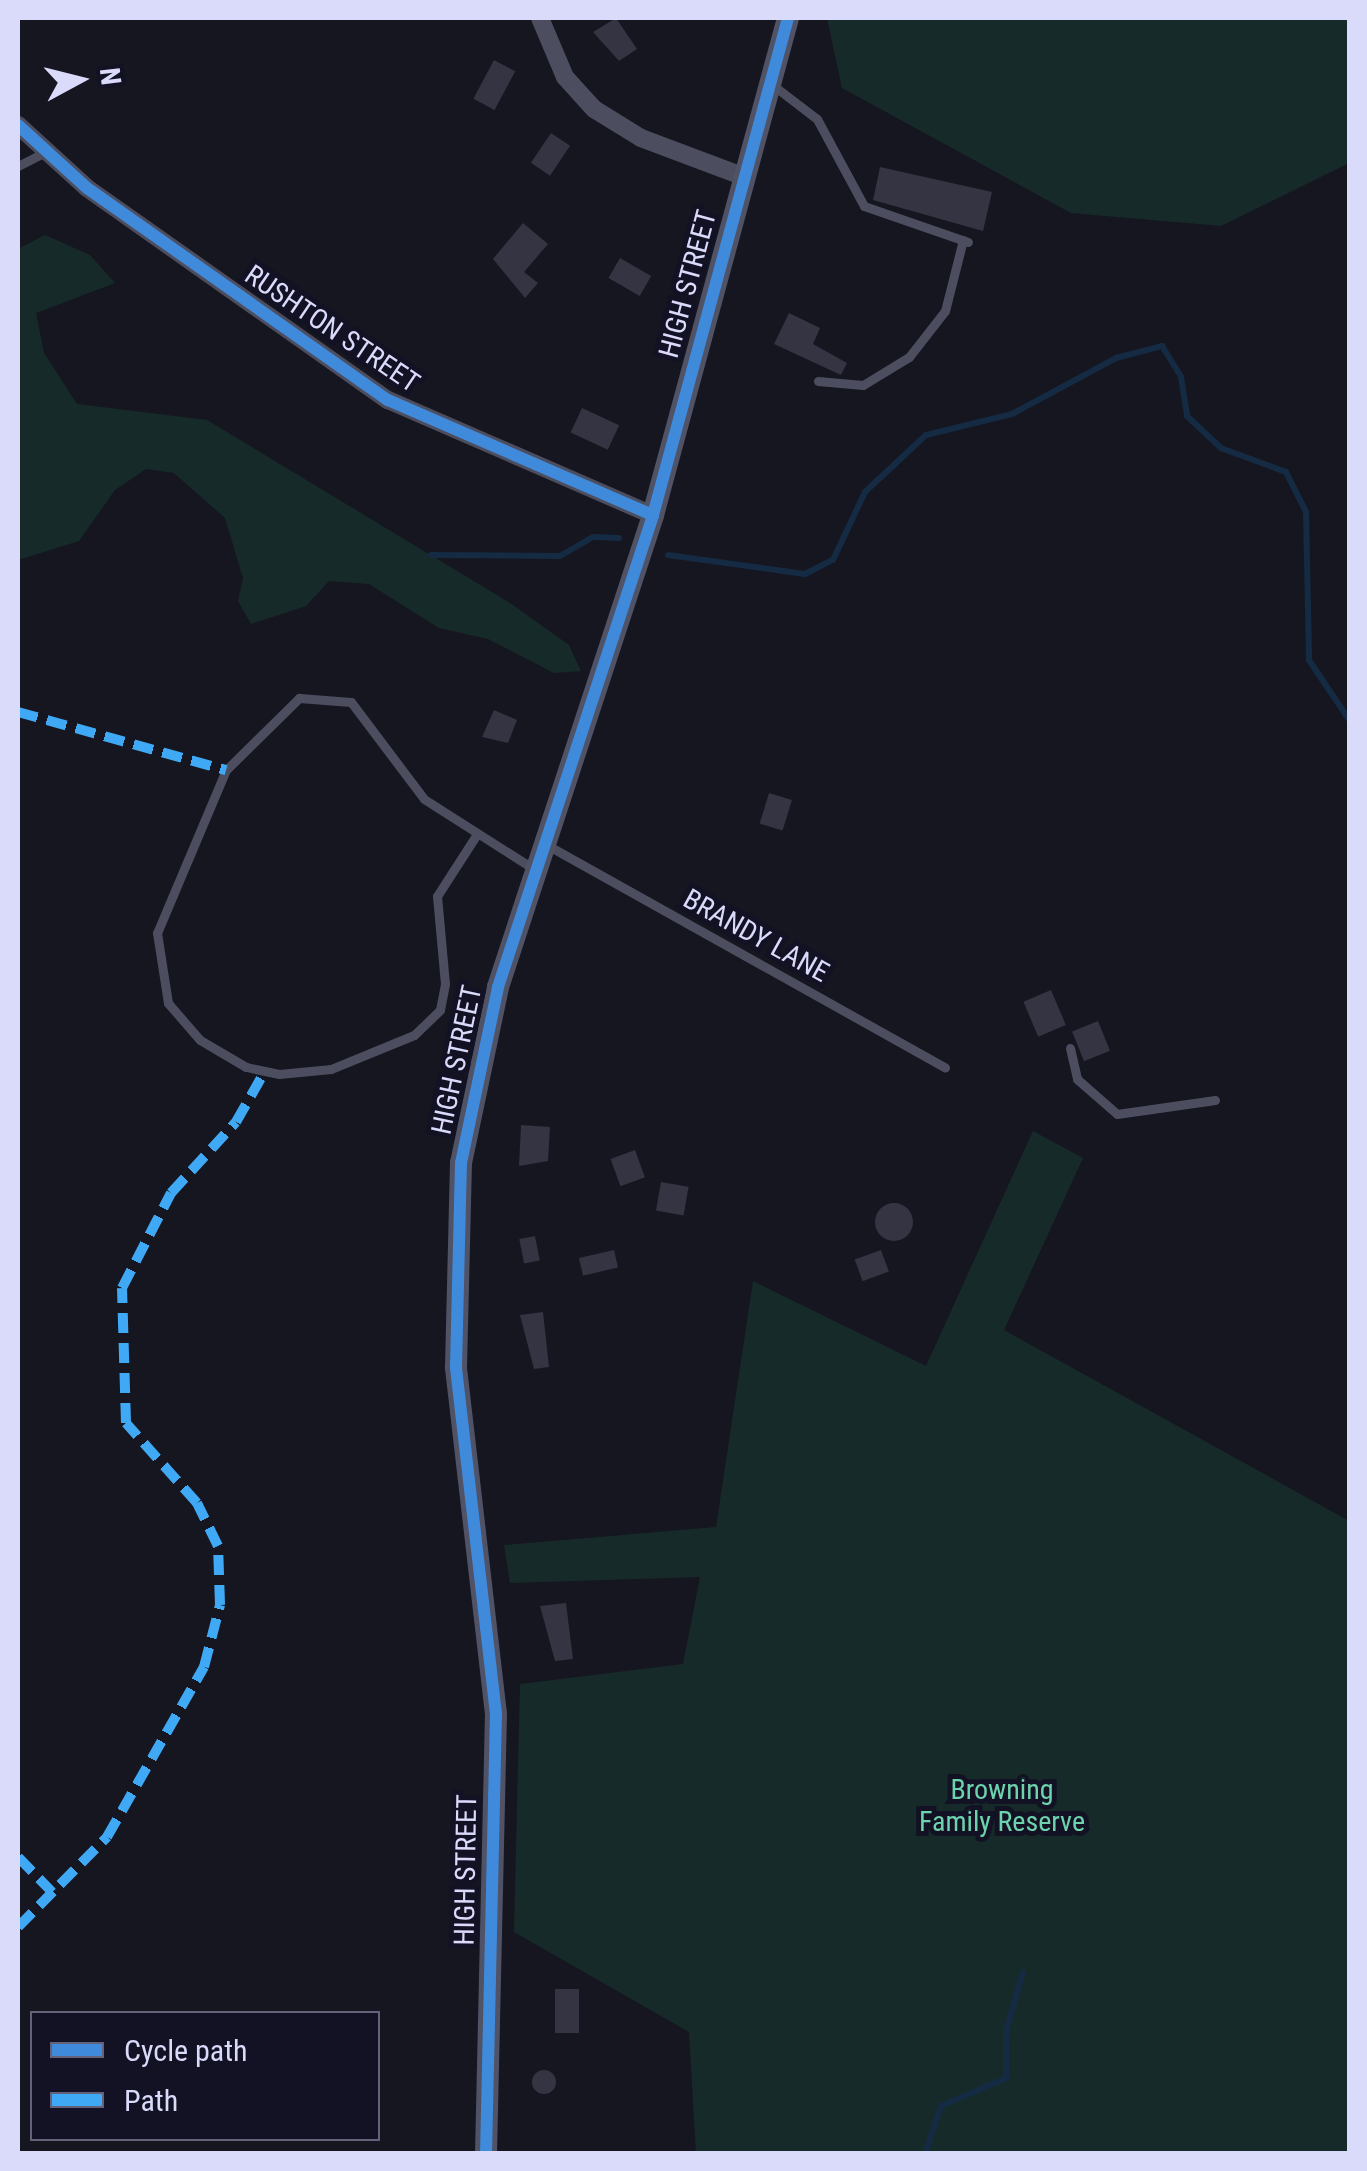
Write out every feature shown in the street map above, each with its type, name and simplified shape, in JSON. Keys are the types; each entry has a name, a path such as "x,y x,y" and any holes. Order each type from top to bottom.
{"street":[{"path":"540,18 566,78 594,109 641,138 742,176"},
{"name":"HIGH STREET","path":"486,2154 494,1667 461,1438 453,1295 475,1074 544,844 653,515 788,18"},
{"name":"RUSHTON STREET","path":"18,125 44,153 426,422 653,515"}],"lane":[{"path":"768,82 816,119 864,206 966,241 945,311 909,357 862,385 818,381"},
{"path":"18,166 44,153"},
{"path":"476,834 437,896 445,984 440,1010 414,1034 332,1069 280,1074 246,1067 200,1040 168,1003 157,934 226,770 299,698 351,702 424,799 536,870"},
{"name":"BRANDY LANE","path":"544,844 945,1068"},
{"path":"1070,1048 1076,1078 1116,1114 1215,1100"}],"green space":[{"path":"827,18 1349,18 1349,163 1221,226 1071,213 842,88"},
{"path":"45,235 90,255 115,283 36,313 44,353 77,404 207,420 510,603 569,645 581,671 554,673 488,639 439,628 369,584 329,581 306,606 251,624 238,601 243,578 225,518 174,473 146,469 115,490 79,541 18,560 18,249"},
{"name":"Browning Family Reserve","path":"1033,1131 1083,1158 1004,1330 1349,1521 1349,2153 696,2153 689,2032 514,1932 520,1684 683,1664 700,1577 510,1583 504,1545 716,1527 753,1281 926,1366"}],"building":[{"path":"616,18 637,49 619,61 593,32"},
{"path":"494,60 515,71 495,110 473,99"},
{"path":"551,133 570,146 550,176 531,163"},
{"path":"880,167 992,192 983,231 873,200"},
{"path":"523,223 548,244 524,272 538,283 525,298 493,259"},
{"path":"620,258 651,276 640,296 608,278"},
{"path":"789,313 820,328 813,344 847,363 841,375 774,344"},
{"path":"582,408 619,425 608,450 571,432"},
{"path":"494,710 517,720 508,743 482,737"},
{"path":"769,793 792,800 783,831 760,824"},
{"path":"1051,990 1066,1025 1038,1037 1023,1002"},
{"path":"1098,1021 1110,1051 1084,1061 1072,1031"},
{"path":"521,1125 550,1127 548,1161 519,1166"},
{"path":"635,1150 645,1177 620,1186 611,1159"},
{"path":"661,1182 689,1187 684,1215 656,1211"},
{"path":"894,1203 907,1209 913,1222 907,1235 894,1241 881,1235 875,1222 881,1209"},
{"path":"535,1236 540,1261 524,1264 519,1239"},
{"path":"614,1250 618,1268 583,1276 579,1258"},
{"path":"881,1250 889,1272 863,1281 855,1260"},
{"path":"543,1312 549,1367 534,1369 520,1315"},
{"path":"566,1603 573,1659 555,1661 540,1606"},
{"path":"555,1989 579,1989 579,2033 555,2033"},
{"path":"544,2070 553,2073 553,2091 544,2094 535,2091 532,2082 535,2073"}],"waterway":[{"path":"668,555 805,574 833,560 865,492 926,435 1012,414 1116,358 1162,346 1181,377 1187,416 1221,448 1286,472 1306,512 1309,660 1350,721"},
{"path":"431,555 560,556 593,537 619,538"},
{"path":"925,2154 941,2106 1006,2078 1006,2031 1023,1972"}],"marked path":[{"path":"18,712 226,770"},
{"path":"18,1927 107,1837 204,1667 220,1605 218,1546 197,1503 126,1423 122,1288 171,1193 236,1122 265,1071"},
{"path":"18,1857 52,1892"}],"cycle path":[{"path":"486,2154 496,1714 456,1367 461,1163 498,987 653,515 788,18"},
{"path":"18,125 87,188 388,400 653,515"}]}
